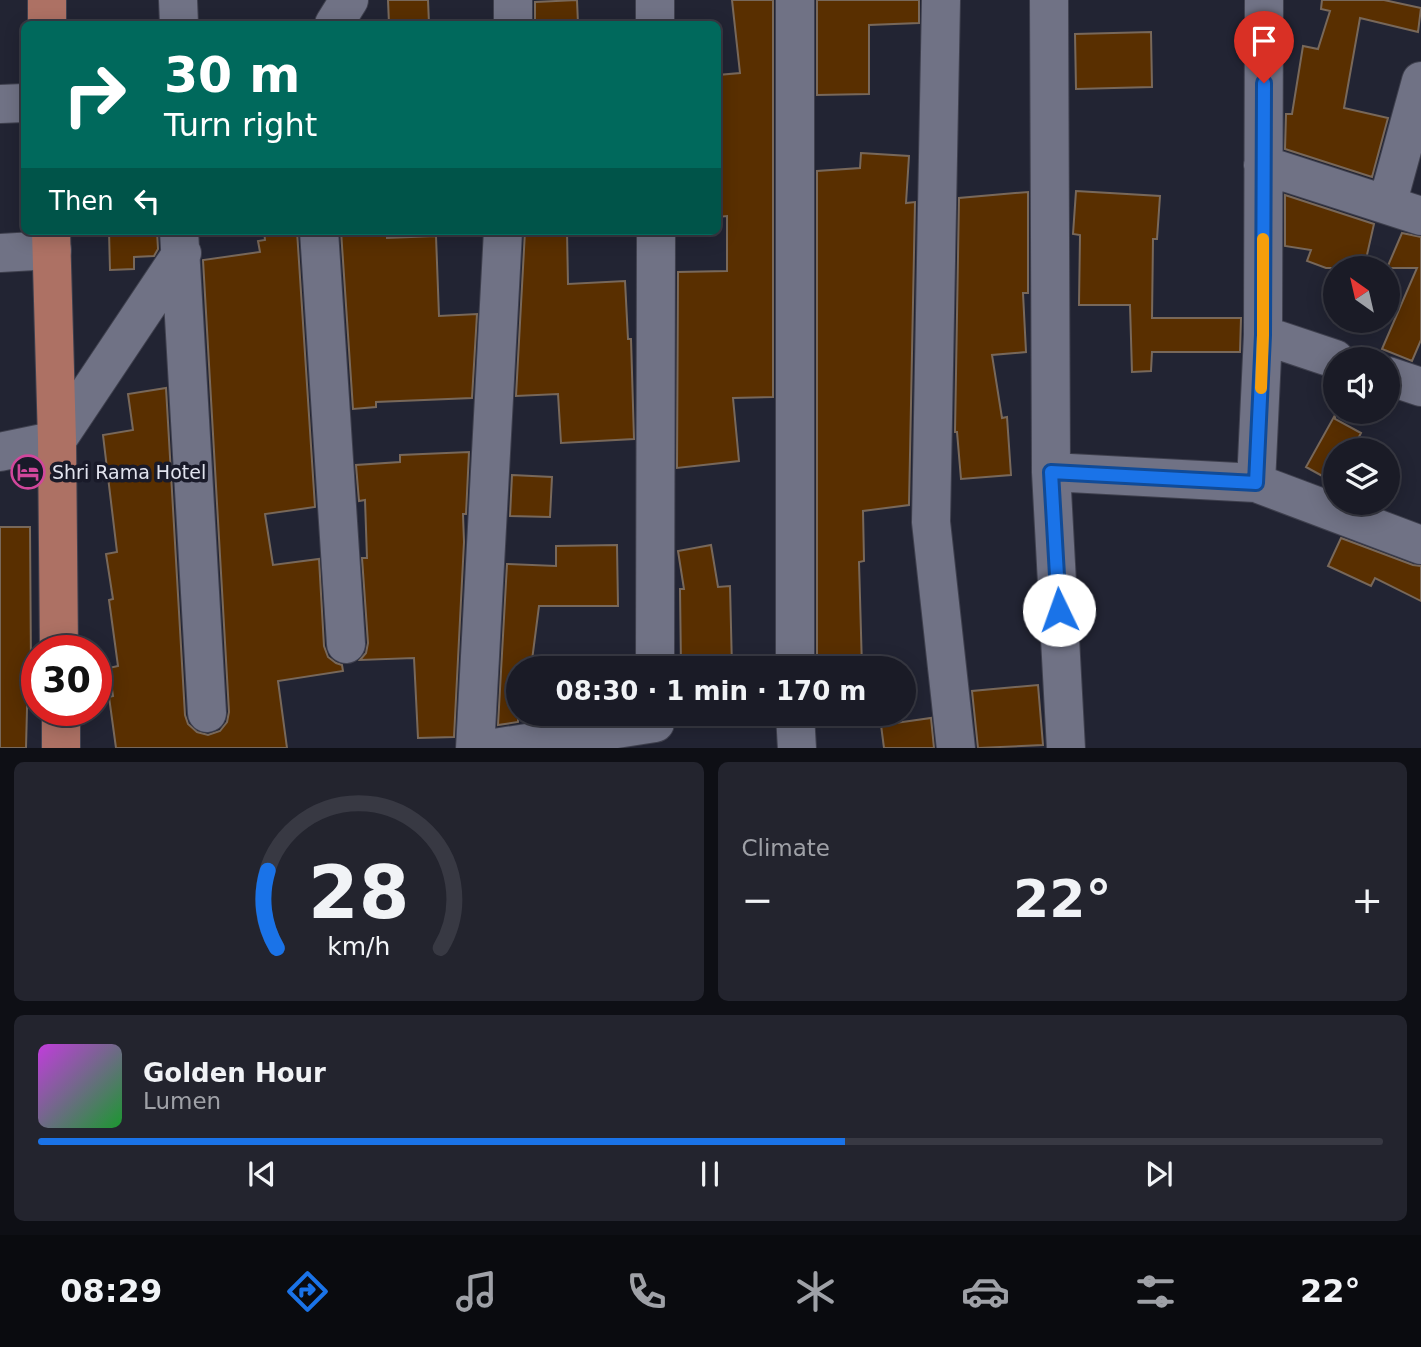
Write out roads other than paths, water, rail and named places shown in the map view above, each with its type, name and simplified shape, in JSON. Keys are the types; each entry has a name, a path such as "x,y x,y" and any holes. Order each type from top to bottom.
{"main road":[{"path":"47,0 47,21"},
{"path":"52,240 60,635"},
{"path":"61,726 61,748"}],"street":[{"path":"178,0 179,21"},
{"path":"336,21 349,0"},
{"path":"513,0 513,21"},
{"path":"655,0 655,21"},
{"path":"795,0 795,656"},
{"path":"941,0 932,522 956,748"},
{"path":"1048,0 1051,472 1066,748"},
{"path":"1256,483 1263,335 1264,0"},
{"path":"1263,165 1404,211 1421,81"},
{"path":"0,104 21,103"},
{"path":"319,235 346,644"},
{"path":"475,748 503,235"},
{"path":"655,656 656,235"},
{"path":"0,253 52,240"},
{"path":"0,452 57,440 185,240"},
{"path":"185,240 206,713"},
{"path":"1263,335 1323,355"},
{"path":"1400,380 1421,387"},
{"path":"1051,472 1256,483 1421,545"},
{"path":"488,748 512,744 539,745 639,726"},
{"path":"796,726 797,748"}],"place":[{"name":"Shri Rama Hotel","path":"28,472"}]}
